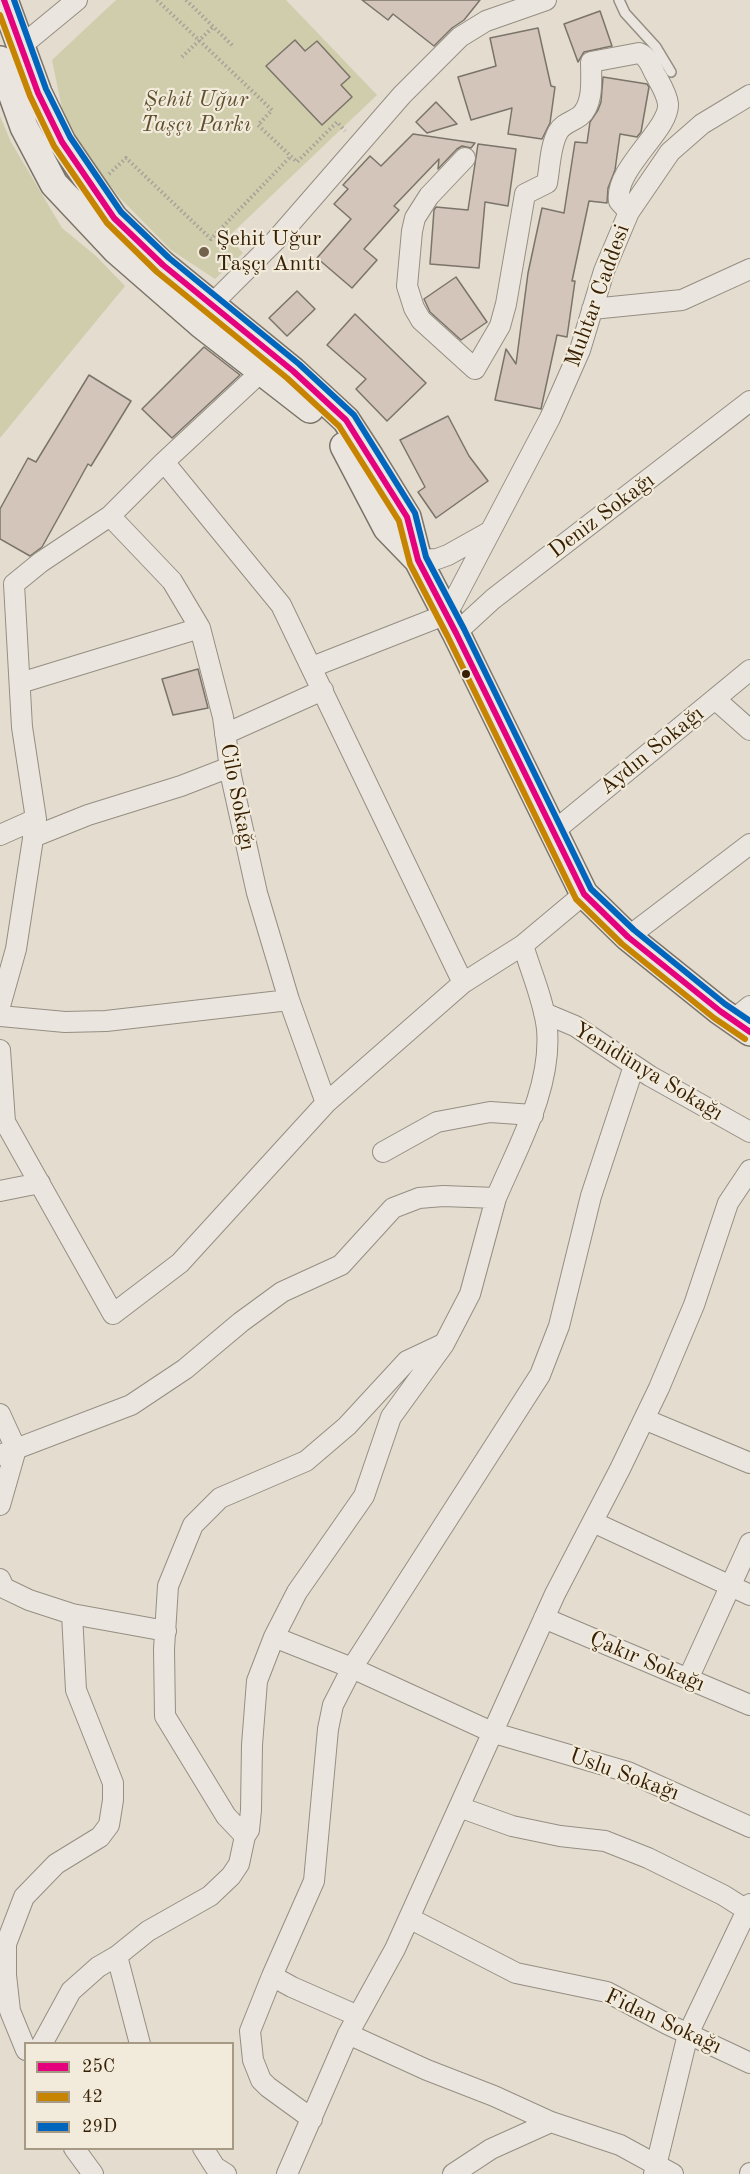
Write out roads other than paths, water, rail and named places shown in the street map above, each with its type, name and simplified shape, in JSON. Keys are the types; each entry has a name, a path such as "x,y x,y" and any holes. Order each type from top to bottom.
{"main road":[{"path":"4,0 10,53 24,127 54,184 116,250 202,325 304,402 344,445 387,528 418,560"},
{"path":"10,53 38,93 62,142 114,219 163,265 293,371 346,420 407,517 418,560 584,894 628,937 744,1020"}],"street":[{"path":"10,53 77,0"},
{"path":"211,305 275,241 402,96 460,37 486,21 546,0"},
{"path":"465,158 429,196 415,218 407,286 414,309 421,320 475,369 500,326 525,194 547,183 558,132 569,121 578,117 586,107 590,93 591,62 639,53 647,58 668,104 665,118 646,143 619,188 621,206 629,212"},
{"name":"Muhtar Caddesi","path":"451,624 489,532 550,418 580,350 604,271 629,212 670,152 702,124 748,97"},
{"path":"592,309 682,300 750,269"},
{"path":"0,1006 16,949 35,828 22,727 14,584 41,562 110,516 262,371"},
{"name":"Deniz Sokağı","path":"451,624 493,600 750,401"},
{"path":"164,462 281,606 463,982"},
{"name":"Cilo Sokağı","path":"110,516 172,581 200,628 223,717 230,767 257,893 289,1000 326,1102"},
{"path":"418,560 437,559 448,555 489,532"},
{"path":"312,667 451,624"},
{"path":"20,683 200,628"},
{"name":"Aydın Sokağı","path":"553,832 750,670"},
{"path":"225,734 323,690"},
{"path":"715,699 750,730"},
{"path":"0,835 88,815 181,786 230,767"},
{"path":"628,937 750,844"},
{"path":"0,1050 5,1122 113,1314 180,1263 326,1102 463,982 523,945 584,894"},
{"path":"43,2042 71,1991 98,1967 117,1956 147,1931 210,1896 231,1876 239,1864 252,1810 252,1745 257,1681 274,1637 297,1592 363,1496 391,1417 444,1344 470,1294 496,1198 533,1115 544,1074 547,1031 544,1013 523,945"},
{"path":"0,1016 65,1022 106,1021 289,1000"},
{"name":"Yenidünya Sokağı","path":"544,1013 575,1026 634,1066 750,1132"},
{"path":"312,2119 261,2080 253,2060 250,2031 314,1881 328,1729 333,1705 352,1668 540,1375 559,1326 591,1196 634,1066"},
{"path":"383,1152 437,1122 490,1112 533,1115"},
{"path":"287,2174 348,2034 395,1949 544,1618 644,1419 694,1305 728,1203 750,1170"},
{"path":"0,1191 40,1183"},
{"path":"8,1452 130,1405 185,1369 241,1322 282,1292 341,1265 393,1208 419,1198 443,1196 496,1198"},
{"path":"244,1836 226,1816 165,1716 168,1586 193,1526 220,1498 306,1461 347,1426 407,1362 444,1344"},
{"path":"0,1414 8,1452 0,1505"},
{"path":"644,1419 750,1463"},
{"path":"592,1522 750,1594"},
{"path":"688,1679 750,1543"},
{"path":"0,1579 4,1588 29,1600 72,1614 166,1631"},
{"path":"24,2045 10,2011 6,1976 6,1944 24,1897 56,1864 100,1837 109,1825 113,1800 113,1784 76,1690 72,1614"},
{"name":"Çakır Sokağı","path":"544,1618 750,1705"},
{"name":"Uslu Sokağı","path":"274,1637 352,1668 494,1733 628,1772 750,1827"},
{"path":"348,2034 426,2070 494,2096 551,2122 620,2145 661,2171 688,2034 749,1909 648,1858 605,1841 560,1836 512,1826 459,1807"},
{"name":"Fidan Sokağı","path":"409,1918 516,1973 607,1992 750,2063"},
{"path":"117,1956 140,2042"},
{"path":"272,1976 358,2016"},
{"path":"453,2174 490,2149 551,2122"},
{"path":"75,2150 93,2174"},
{"path":"204,2150 215,2167 226,2174"}],"lane":[{"path":"619,0 625,14 656,48 671,72"}],"place":[{"name":"Şehit Uğur Taşçı Anıtı","path":"204,252"}],"park label":[{"name":"Şehit Uğur Taşçı Parkı","path":"196,112"}]}
